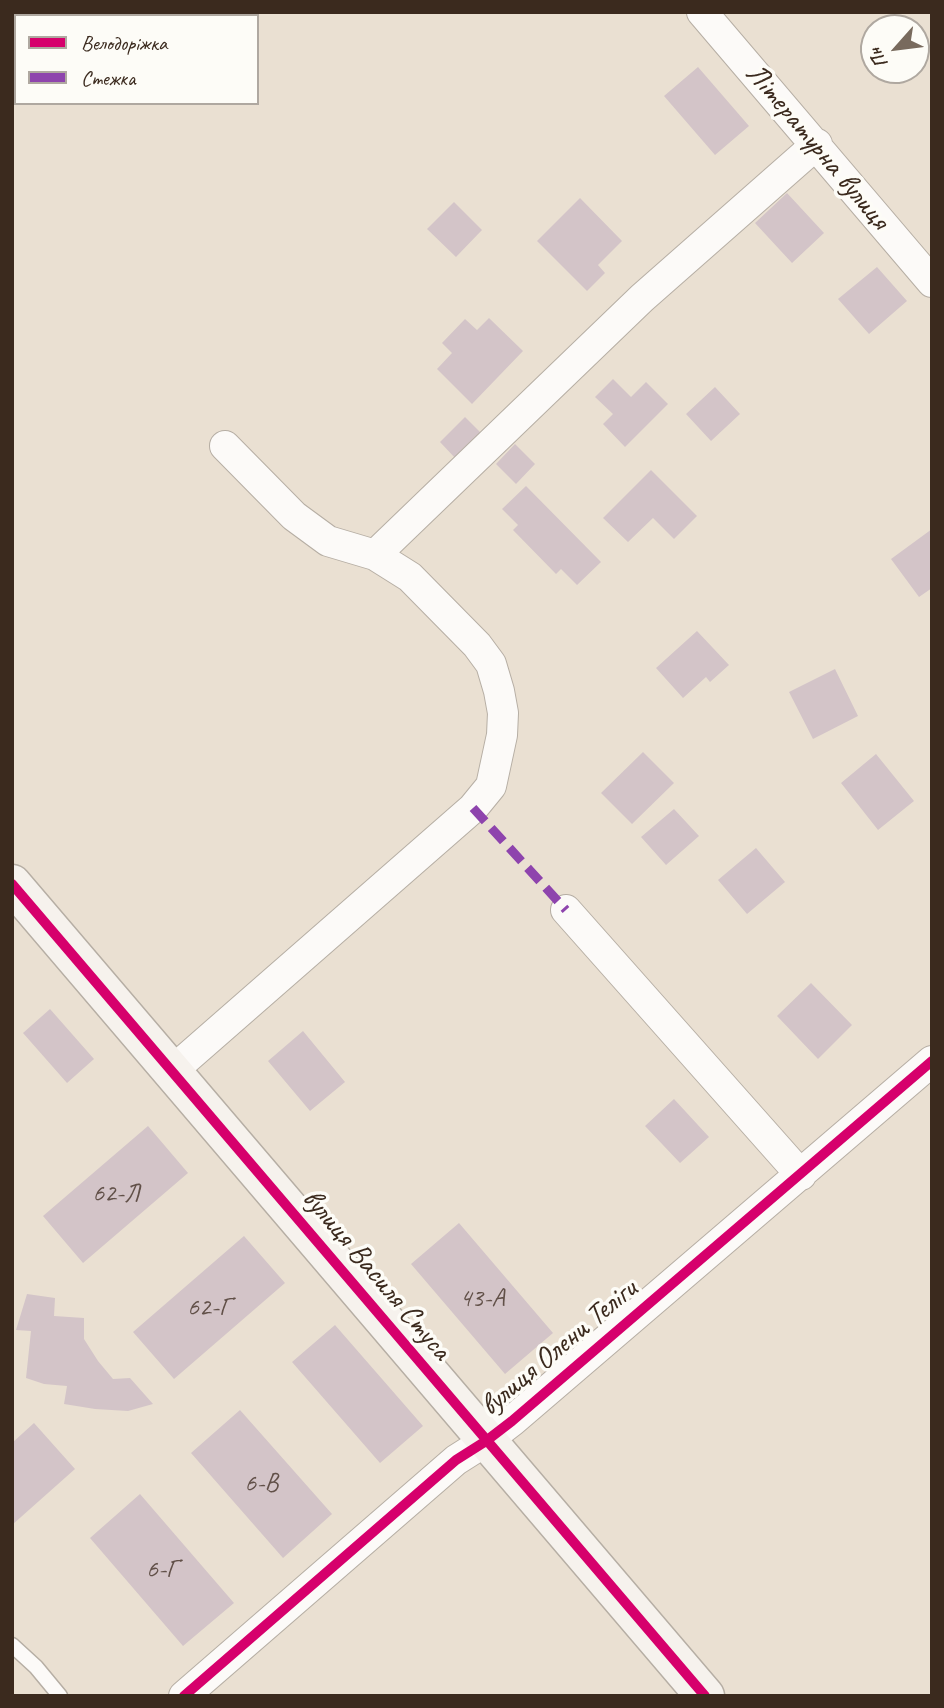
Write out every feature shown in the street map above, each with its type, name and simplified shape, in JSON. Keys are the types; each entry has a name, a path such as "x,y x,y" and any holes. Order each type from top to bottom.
{"street":[{"name":"Літературна вулиця","path":"702,12 932,282"},
{"path":"375,555 642,298 817,144"},
{"path":"171,1072 473,808 491,786 498,761 503,713 491,664 477,645 410,577 375,555 328,541 293,516 225,446"},
{"name":"вулиця Василя Стуса","path":"12,884 705,1696"},
{"path":"566,910 801,1175"},
{"name":"вулиця Олени Теліги","path":"184,1696 456,1460 486,1441 932,1061"}],"lane":[{"path":"12,1645 36,1667 60,1696"}],"building":[{"path":"698,67 749,126 715,155 664,96"},
{"path":"787,193 824,233 792,263 755,223"},
{"path":"580,198 622,241 598,265 605,273 587,291 537,241"},
{"path":"454,202 482,230 456,257 427,229"},
{"path":"877,267 907,301 869,334 838,299"},
{"path":"489,318 523,351 472,404 437,369 452,353 442,343 465,319 477,330"},
{"path":"613,379 631,397 646,382 668,404 625,447 603,424 613,414 595,397"},
{"path":"715,387 740,414 711,441 686,414"},
{"path":"465,417 482,434 456,459 440,442"},
{"path":"515,444 535,464 516,484 496,464"},
{"path":"651,470 697,516 674,539 653,518 628,542 603,518"},
{"path":"526,486 601,562 577,585 561,569 556,574 513,530 518,525 502,509"},
{"path":"932,529 932,588 919,597 891,559"},
{"path":"697,631 729,665 710,682 706,677 683,698 656,668"},
{"path":"835,669 858,716 813,739 789,692"},
{"path":"643,752 674,783 632,824 601,793"},
{"path":"876,754 914,801 878,830 841,783"},
{"path":"674,809 699,836 666,865 641,837"},
{"path":"756,848 785,882 747,914 718,880"},
{"path":"811,983 852,1025 818,1059 777,1016"},
{"path":"50,1009 94,1059 67,1083 23,1033"},
{"path":"303,1031 345,1082 310,1111 268,1061"},
{"path":"674,1099 709,1137 680,1163 645,1126"},
{"path":"148,1126 188,1173 83,1263 43,1216"},
{"path":"459,1223 553,1333 505,1374 411,1264"},
{"path":"244,1236 285,1283 174,1379 133,1332"},
{"path":"27,1294 55,1298 54,1316 84,1318 84,1339 98,1361 113,1379 130,1378 153,1404 128,1411 64,1404 67,1386 44,1384 26,1378 31,1331 16,1330"},
{"path":"335,1325 423,1426 380,1463 292,1362"},
{"path":"240,1410 332,1514 283,1558 191,1453"},
{"path":"34,1423 75,1469 12,1525 12,1443"},
{"path":"140,1494 234,1603 183,1646 90,1538"}],"marked path":[{"path":"473,808 566,910"}],"cycle path":[{"path":"12,884 705,1696"},
{"path":"184,1696 456,1460 512,1421 932,1061"}]}
